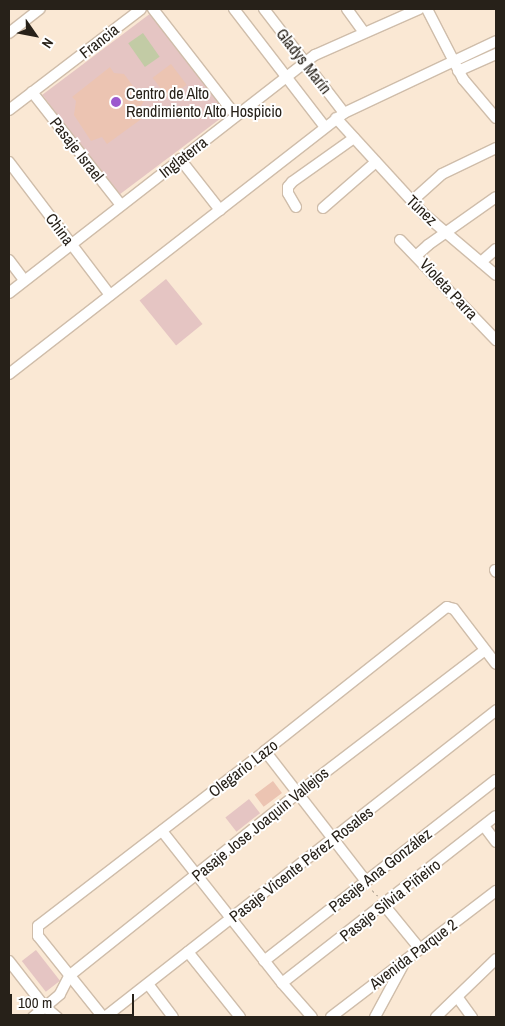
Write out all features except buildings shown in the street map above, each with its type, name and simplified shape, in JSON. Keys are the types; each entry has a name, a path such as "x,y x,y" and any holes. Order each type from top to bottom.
{"street":[{"path":"9,33 38,9"},
{"name":"Francia","path":"9,110 141,9"},
{"path":"153,9 236,116"},
{"name":"Gladys Marín","path":"234,9 325,127"},
{"name":"Gladys Marín","path":"264,9 305,62 354,138"},
{"path":"347,9 364,32"},
{"name":"Inglaterra","path":"9,293 305,62 323,50 419,9"},
{"path":"427,9 458,71 469,87 496,118"},
{"path":"9,374 340,116 453,60 496,41"},
{"path":"458,71 496,54"},
{"name":"Pasaje Israel","path":"32,92 121,205"},
{"path":"296,207 288,193 288,187 292,182 354,138"},
{"name":"Túnez","path":"354,138 412,201 496,275"},
{"path":"412,201 442,174 496,148"},
{"path":"180,160 220,210"},
{"name":"China","path":"9,162 110,295"},
{"path":"323,208 376,162"},
{"path":"417,256 428,245 496,197"},
{"name":"Violeta Parra","path":"400,240 496,340"},
{"path":"481,262 496,249"},
{"path":"9,260 24,280"},
{"name":"Olegario Lazo","path":"69,976 37,931 38,926 450,607 485,650"},
{"path":"485,650 496,664"},
{"name":"Pasaje Jose Joaquin Vallejos","path":"33,1017 60,994 69,976 298,793 485,650"},
{"name":"Pasaje Vicente Pérez Rosales","path":"104,1017 496,710"},
{"path":"266,751 366,881"},
{"name":"Pasaje Ana González","path":"264,961 496,780"},
{"name":"Pasaje Silvia Piñeiro","path":"282,984 496,816"},
{"path":"484,826 496,842"},
{"path":"162,831 282,984 312,1017"},
{"name":"Avenida Parque 2","path":"331,1017 496,891"},
{"path":"384,905 420,949"},
{"path":"188,952 240,1017"},
{"path":"436,1017 458,998 496,959"},
{"path":"375,1017 406,960"},
{"path":"9,961 45,1007 56,1017"},
{"path":"69,976 104,1017"},
{"path":"148,984 173,1017"},
{"path":"458,998 472,1017"}],"path":[{"path":"366,881 384,905"}],"shaded area":[{"name":"Centro de Alto Rendimiento Alto Hospicio","path":"151,13 227,114 118,195 42,95"},
{"path":"143,33 160,57 145,67 128,43"},
{"path":"166,279 203,324 176,345 140,300"},
{"path":"249,799 260,813 236,832 225,817"},
{"path":"36,950 60,981 46,992 22,961"}],"place":[{"name":"Centro de Alto Rendimiento Alto Hospicio","path":"116,102"}]}
